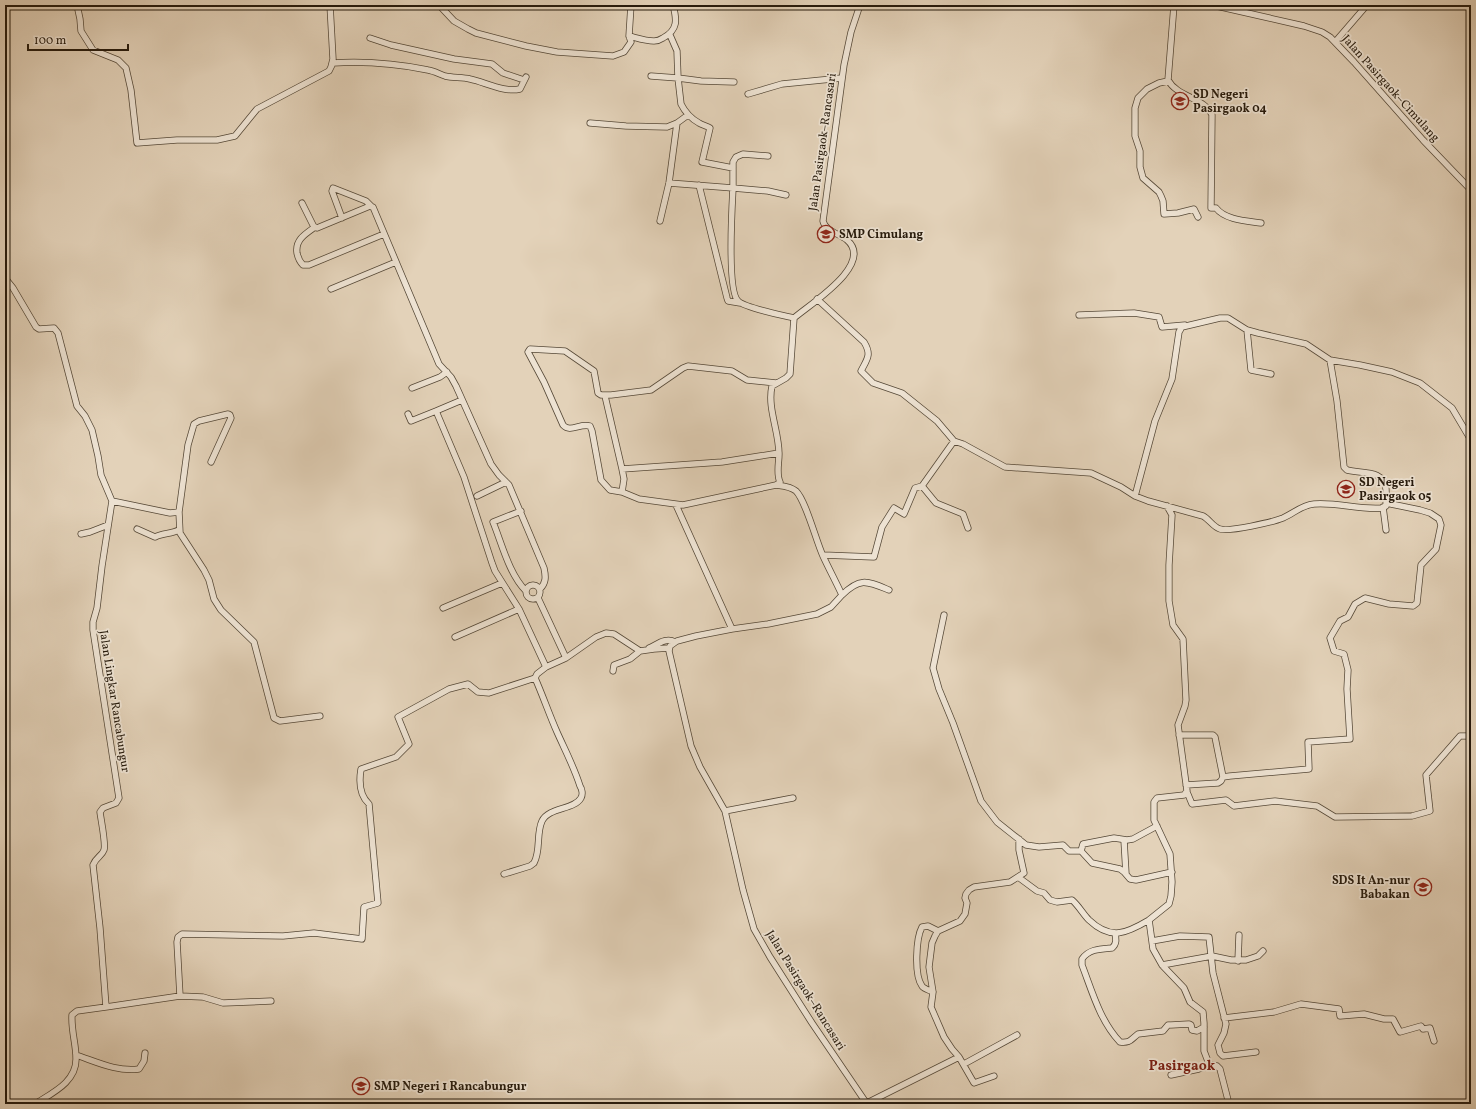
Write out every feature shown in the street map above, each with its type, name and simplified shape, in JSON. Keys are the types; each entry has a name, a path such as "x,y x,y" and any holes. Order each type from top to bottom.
{"street":[{"path":"77,5 81,31 93,50 118,60 126,68 131,90 137,143 177,140 217,140 235,136 257,109 322,75 331,67 333,63 348,62 400,65 429,70 446,76 470,79 507,89 520,88 525,79 503,73 492,64 454,59 391,45 370,38"},
{"path":"330,5 333,59 331,67"},
{"path":"439,5 454,21 476,33 526,46 557,52 613,56 626,50 631,42 629,36 631,5"},
{"path":"629,36 654,41 670,35 674,28 675,20 673,5"},
{"path":"860,5 873,5"},
{"name":"Jalan Pasirgaok–Rancasari","path":"794,318 827,292 846,272 853,261 854,255 850,243 826,227 823,221 842,78 849,40 860,5"},
{"path":"1174,5 1168,81 1177,90 1207,107 1212,115 1211,208 1216,208 1220,212 1238,219 1261,223"},
{"name":"Jalan Pasirgaok–Cimulang","path":"1212,5 1304,26 1322,32 1335,42 1423,140 1471,190"},
{"path":"1335,42 1367,5"},
{"path":"670,35 677,51 681,104 688,115 697,122 710,128 701,161 702,163 733,168"},
{"path":"651,76 701,81 734,82"},
{"path":"748,94 782,84 842,78"},
{"path":"1168,81 1153,85 1138,98 1135,108 1135,136 1140,151 1140,167 1143,178 1159,192 1164,201 1164,214 1178,213 1194,209 1198,217"},
{"path":"590,123 662,128 677,123 688,115"},
{"path":"660,221 669,183 677,123"},
{"path":"740,302 734,294 732,265 734,160 740,155 768,156"},
{"path":"669,183 768,191 786,195"},
{"path":"699,185 726,298 728,301 740,302 794,318 790,374 786,378 776,383 772,388 770,401 777,434 779,453 778,476 780,482 776,485"},
{"path":"342,218 332,191 333,188 366,201 372,207 440,364 453,381 494,470 506,482 512,491 521,511 546,575 545,585 540,589 538,598 566,658"},
{"path":"302,204 315,227"},
{"path":"372,207 370,206 318,228 315,227 301,238 297,244 298,257 304,266 309,265 384,234"},
{"path":"331,289 396,262"},
{"path":"5,278 13,288 36,327 54,328 58,333 77,406 85,416 92,430 101,475 112,501 170,513 179,512"},
{"path":"817,299 864,342 869,350 868,358 861,371 873,383 902,393 937,421 954,441 963,444 1005,467 1091,473 1114,483 1136,496 1203,516 1209,519 1218,528 1224,529 1253,525 1279,519 1302,507 1314,504 1380,508 1385,505 1430,513 1439,519 1441,525 1436,550 1421,565 1417,603 1413,606 1389,604 1365,598 1355,604 1348,617 1340,621 1330,638 1334,651 1344,654 1348,670 1347,689 1350,739 1308,742 1309,769 1223,778"},
{"path":"1079,315 1134,313 1159,317 1162,327 1225,318 1247,330 1306,344 1330,360 1392,372 1420,383 1452,408 1471,440"},
{"path":"1136,496 1155,421 1172,379 1179,332 1182,326 1189,324"},
{"path":"1247,330 1251,370 1271,374"},
{"path":"776,383 747,380 732,371 688,366 651,390 605,396 599,394 594,371 566,351 532,348 528,352 544,382 565,428 570,429 582,425 590,426 601,480 610,490 622,492 639,499 676,505 698,502 776,485 787,486 798,494 823,555 842,595"},
{"path":"1330,360 1337,401 1344,467 1347,470 1381,477 1385,485 1386,530"},
{"path":"412,388 440,377 447,372"},
{"path":"605,396 624,478 622,492"},
{"path":"408,414 411,421 462,400"},
{"path":"436,412 464,476 492,563 502,583 519,609 546,667"},
{"path":"211,462 231,418 228,414 194,424 186,458 179,512 179,530 181,535 204,570 216,602 221,610 253,640 274,718 280,721 320,716"},
{"path":"823,555 874,557 882,527 894,508 904,514 915,488 922,486 954,441"},
{"path":"622,469 722,462 779,453"},
{"path":"477,496 506,482"},
{"path":"922,486 936,503 963,514 968,528"},
{"name":"Jalan Lingkar Rancabungur","path":"106,1007 93,864 105,849 100,812 102,808 116,803 119,798 93,622 97,608 112,501"},
{"path":"676,505 732,629"},
{"path":"1167,506 1172,516 1169,564 1169,601 1172,625 1182,638 1186,700 1184,710 1178,723 1179,735 1187,792 1192,804 1226,800 1234,806 1275,801 1317,806 1334,817 1412,816 1430,811 1426,775 1460,736 1471,736"},
{"path":"521,511 493,522 519,584 526,591 527,596 531,599 538,598"},
{"path":"81,534 108,525"},
{"path":"137,529 155,537 179,530"},
{"path":"180,996 177,942 178,937 182,934 283,936 314,933 362,939 364,907 378,903 369,804 364,799 359,781 361,769 396,757 409,744 398,717 449,689 468,684 478,692 489,693 535,678 537,674 546,667 566,658 596,637 606,633 614,634 643,651 669,648 681,639 817,614 831,607 855,584 866,582 889,590"},
{"path":"443,608 502,583"},
{"path":"526,591 528,587 532,585 537,585 540,589"},
{"path":"455,637 519,609"},
{"path":"944,615 933,668 938,689 953,723 981,801 998,822 1018,839 1030,846 1063,845 1069,851 1081,851 1092,863 1120,869 1130,879 1136,880 1172,872"},
{"path":"613,672 613,666 630,659 643,651 666,640 675,642"},
{"name":"Jalan Pasirgaok–Rancasari","path":"669,648 691,746 700,767 725,811 743,890 754,929 812,1023 867,1104"},
{"path":"504,874 530,866 534,863 540,828 544,819 551,812 579,800 582,795 581,786 574,768 557,733 535,678"},
{"path":"1179,735 1214,735 1223,778 1218,784 1186,785"},
{"path":"1018,877 1037,891 1044,893 1050,900 1057,902 1072,900 1095,925 1115,933 1129,931 1149,920 1169,904 1171,896 1171,858 1169,850 1153,816 1154,804 1156,800 1184,795 1187,792"},
{"path":"725,811 793,798"},
{"path":"1081,851 1083,844 1114,838 1124,840 1133,839 1157,826"},
{"path":"994,1076 974,1083 964,1064 944,1037 932,1009 931,1004 933,992 929,967 934,936 938,932 960,921 966,910 965,898 969,890 974,887 1010,882 1024,873 1018,839"},
{"path":"1124,840 1126,874"},
{"path":"1149,920 1155,954 1162,965 1182,987 1190,1002 1201,1010 1204,1016 1204,1050 1206,1059 1211,1065"},
{"path":"933,992 924,988 920,983 917,968 918,942 919,932 922,927 928,926 938,932"},
{"path":"1115,933 1116,940 1115,945 1112,948 1101,948 1090,951 1082,959 1082,965 1097,1006 1114,1035 1120,1042 1132,1041 1138,1034 1163,1031 1168,1025 1189,1024 1191,1025 1192,1030 1197,1031 1204,1027"},
{"path":"1238,961 1239,935"},
{"path":"1152,941 1180,936 1208,937 1214,973 1226,1024 1224,1033 1218,1045 1220,1053 1223,1056 1256,1052"},
{"path":"1162,965 1212,956 1238,961 1250,960 1258,956 1263,950"},
{"path":"35,1104 68,1081 74,1068 76,1055 72,1015 77,1011 180,996 203,997 223,1003 271,1001"},
{"path":"1224,1018 1274,1012 1301,1004 1309,1004 1339,1009 1340,1016 1364,1014 1384,1019 1393,1019 1400,1032 1421,1026 1424,1029 1430,1028 1434,1041"},
{"path":"964,1064 1017,1035"},
{"path":"76,1055 123,1070 130,1070 139,1069 144,1061 145,1053"},
{"path":"867,1104 959,1057"},
{"path":"1171,1075 1211,1065 1217,1066 1220,1069 1229,1104"}],"place":[{"name":"SD Negeri Pasirgaok 04","path":"1180,101"},
{"name":"SMP Cimulang","path":"826,234"},
{"name":"SD Negeri Pasirgaok 05","path":"1346,489"},
{"name":"SDS It An-nur Babakan","path":"1423,887"},
{"name":"SMP Negeri 1 Rancabungur","path":"361,1086"}],"district":[{"name":"Pasirgaok","path":"1182,1065"}]}
